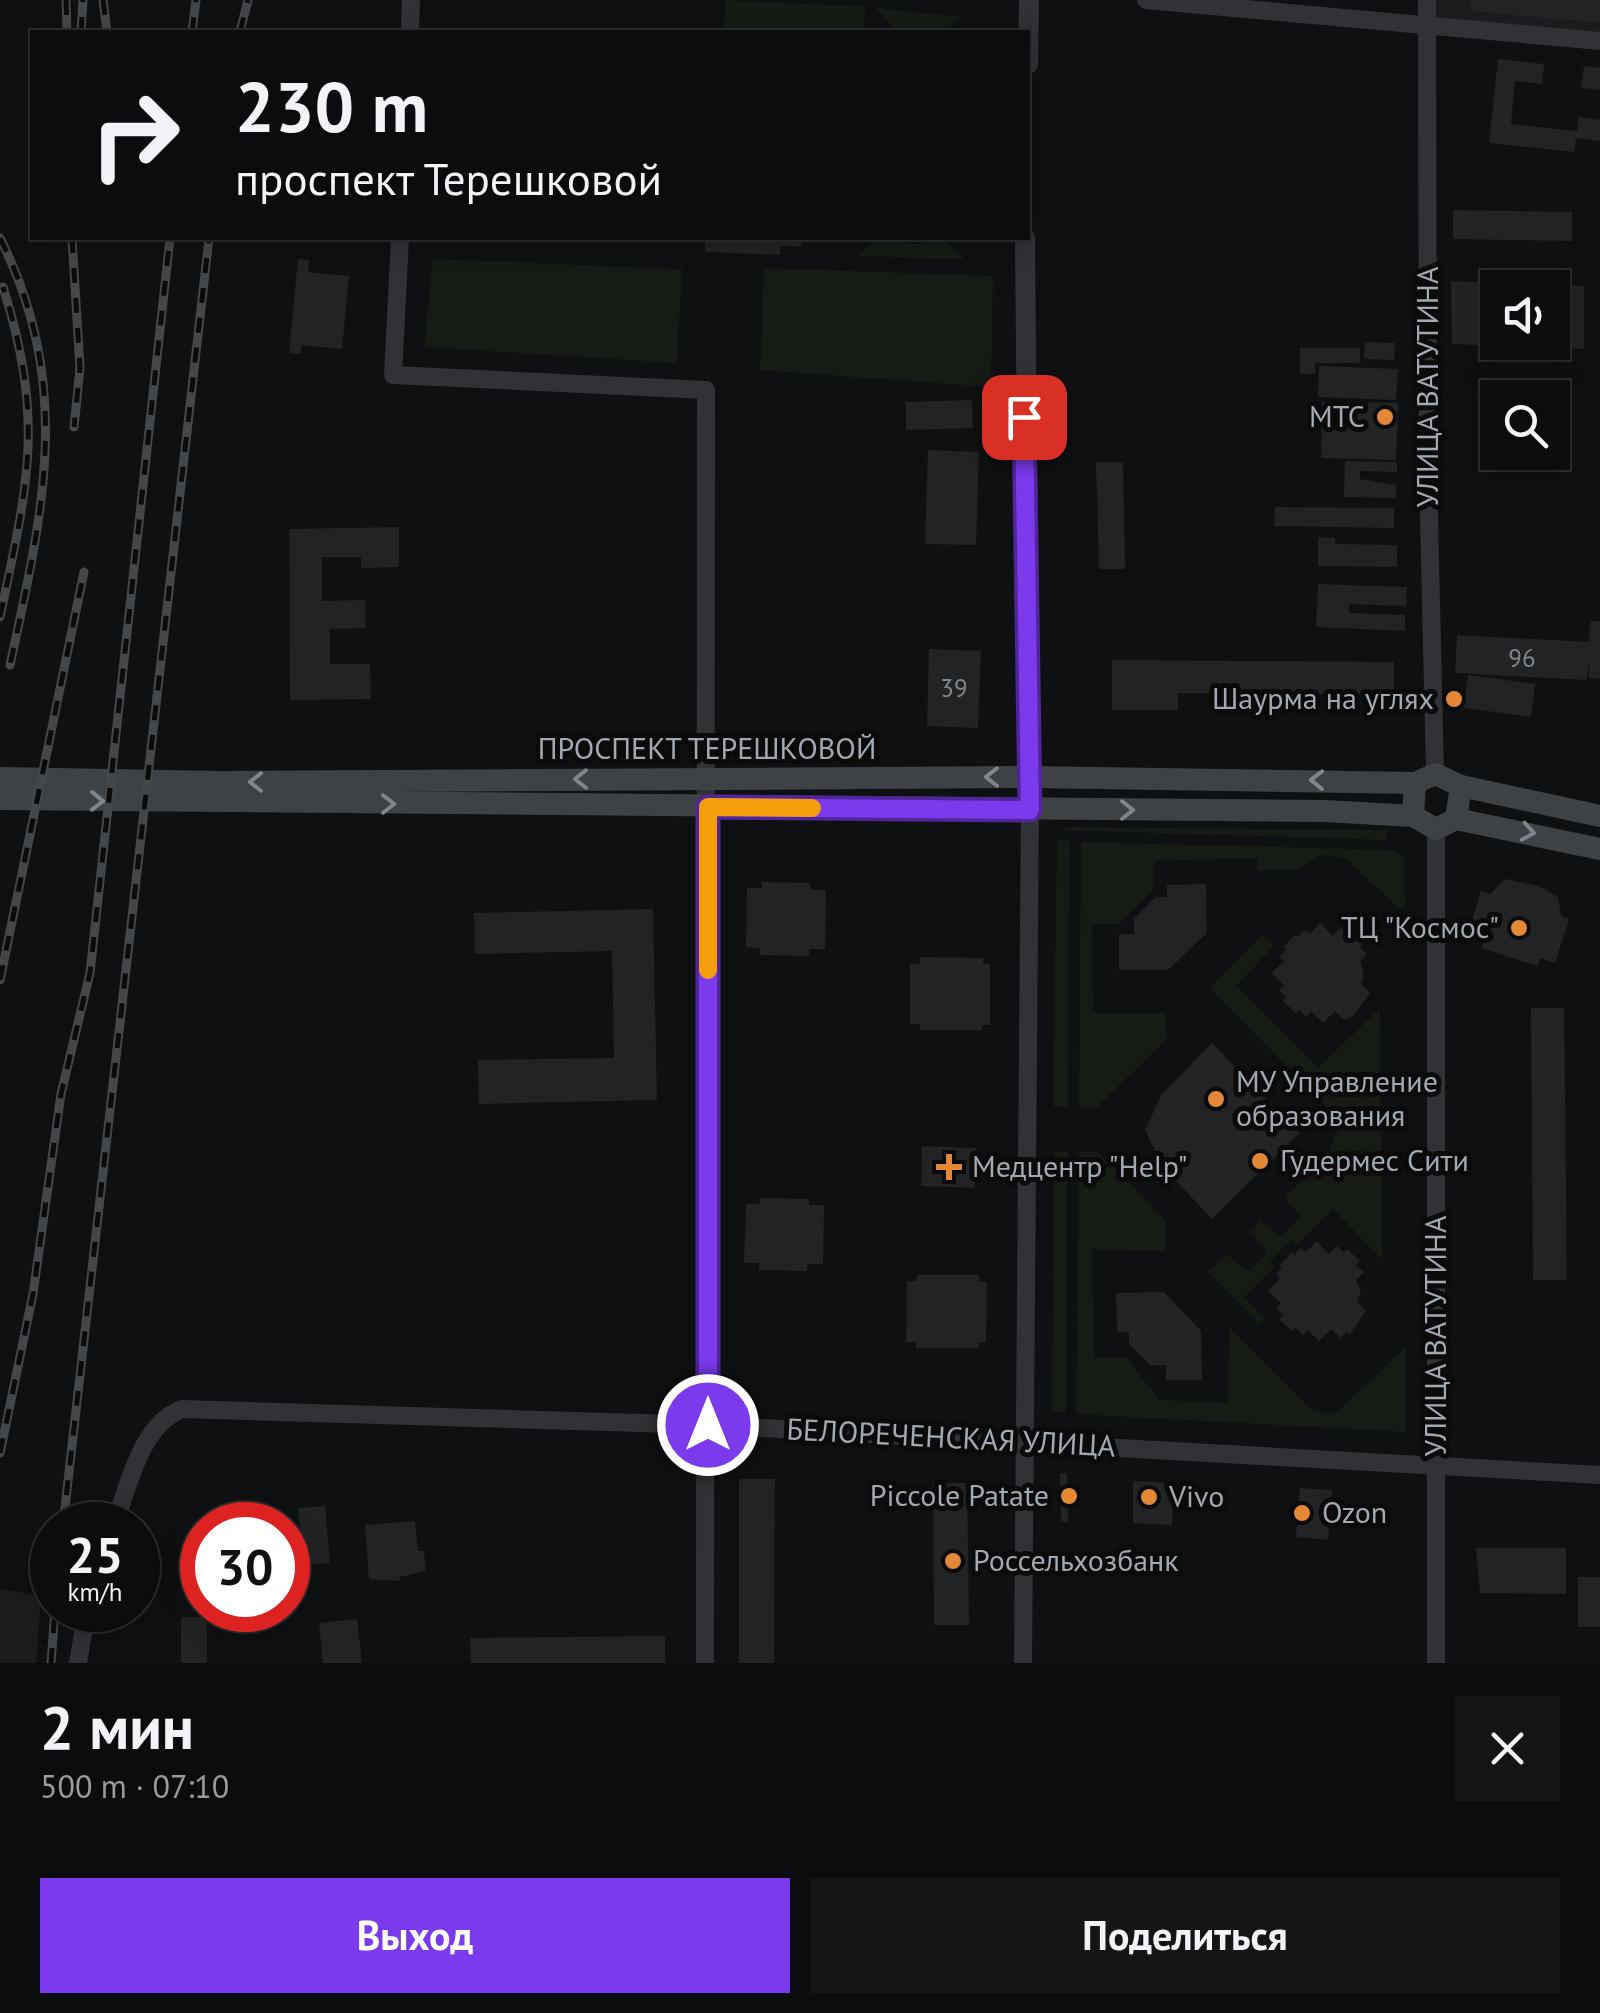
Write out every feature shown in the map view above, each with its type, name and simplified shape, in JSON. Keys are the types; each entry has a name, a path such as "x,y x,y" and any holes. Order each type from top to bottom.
{"main road":[{"name":"ПРОСПЕКТ ТЕРЕШКОВОЙ","path":"0,778 220,792"},
{"path":"1600,816 1425,779 1413,816 1600,849"},
{"name":"ПРОСПЕКТ ТЕРЕШКОВОЙ","path":"0,799 220,792 1030,794 1425,779"},
{"path":"1446,824 1461,786"},
{"name":"ПРОСПЕКТ ТЕРЕШКОВОЙ","path":"708,792 1030,794 1413,816"}],"street":[{"path":"410,30 412,0"},
{"path":"1028,0 1028,30"},
{"path":"1146,0 1600,41"},
{"name":"УЛИЦА ВАТУТИНА","path":"1425,779 1427,0"},
{"path":"400,240 393,375 706,390 705,1663"},
{"path":"1023,1663 1030,794 1025,240"},
{"name":"УЛИЦА ВАТУТИНА","path":"1436,1663 1446,824"},
{"name":"БЕЛОРЕЧЕНСКАЯ УЛИЦА","path":"123,1502 152,1430 164,1416 182,1408 708,1425 1600,1475"},
{"path":"78,1663 83,1632"}],"shaded area":[{"path":"725,0 865,7 864,30 724,30"},
{"path":"1427,0 1600,0 1600,35 1427,16"},
{"path":"876,8 961,17 946,30 894,30"},
{"path":"876,240 915,244 945,240 964,259 858,256"},
{"path":"433,259 682,269 677,363 424,347"},
{"path":"764,268 993,276 991,387 760,370"},
{"path":"1061,830 1387,830 1386,840"},
{"path":"1057,840 1069,841 1068,1106 1053,1106"},
{"path":"1081,842 1394,850 1404,857 1405,908 1398,908 1345,858 1321,855 1298,870 1257,870 1257,858 1154,861 1153,889 1119,924 1092,924 1093,1013 1166,1013 1167,1039 1097,1107 1079,1108"},
{"path":"1264,934 1274,946 1236,986 1318,1068 1380,1008 1382,1260 1333,1209 1297,1245 1291,1240 1270,1262 1274,1267 1244,1297 1264,1318 1259,1324 1208,1272 1227,1254 1248,1272 1268,1252 1249,1232 1261,1220 1280,1238 1301,1216 1284,1197 1322,1161 1334,1140 1335,1128 1333,1114 1210,988"},
{"path":"1054,1152 1067,1152 1066,1412 1052,1412"},
{"path":"1079,1152 1098,1152 1166,1221 1166,1251 1092,1249 1094,1358 1126,1357 1159,1400 1228,1402 1229,1326 1312,1410 1329,1414 1340,1410 1406,1346 1406,1432 1076,1414"},
{"path":"0,1589 30,1594 30,1632 38,1632 36,1663 0,1663"}],"building":[{"path":"1471,0 1600,0 1600,23 1470,11"},
{"path":"1498,59 1544,64 1542,84 1515,81 1511,124 1577,131 1578,117 1600,120 1600,141 1576,138 1574,152 1489,143"},
{"path":"1584,66 1600,68 1600,90 1581,88"},
{"path":"1453,210 1572,212 1572,241 1453,239"},
{"path":"705,240 802,240 801,247 781,246 780,255 705,252"},
{"path":"298,259 309,260 308,272 349,276 342,349 301,345 301,354 289,353"},
{"path":"1451,281 1480,282 1480,345 1452,344"},
{"path":"1570,286 1584,286 1584,349 1570,348"},
{"path":"1365,342 1395,343 1394,360 1364,359"},
{"path":"1300,348 1360,348 1360,363 1315,363 1315,374 1300,374"},
{"path":"1319,366 1398,369 1396,400 1318,397"},
{"path":"972,400 973,428 906,430 906,402"},
{"path":"1322,401 1398,403 1396,460 1321,458"},
{"path":"928,450 979,452 976,545 925,544"},
{"path":"1345,461 1397,462 1397,472 1360,471 1360,479 1396,485 1396,498 1344,497"},
{"path":"1096,462 1123,462 1125,569 1099,569"},
{"path":"1275,507 1394,508 1394,528 1274,526"},
{"path":"399,527 399,567 361,568 361,557 322,557 322,601 365,600 366,628 330,629 330,664 370,664 371,699 290,700 289,529"},
{"path":"1318,537 1335,538 1335,544 1397,545 1397,567 1318,566"},
{"path":"1318,584 1407,587 1406,606 1349,604 1349,613 1405,615 1405,631 1316,627"},
{"path":"1590,621 1600,621 1600,679 1589,678 1589,659 1587,680 1455,673 1457,635 1589,642"},
{"path":"929,649 981,651 978,728 927,726"},
{"path":"1112,660 1394,662 1394,695 1178,693 1178,710 1112,710"},
{"path":"1468,675 1535,684 1531,717 1464,708"},
{"path":"1505,879 1539,886 1558,897 1561,916 1569,919 1555,963 1540,958 1537,966 1481,948 1483,941 1468,935 1481,891 1490,894"},
{"path":"762,882 810,883 810,889 826,890 825,949 809,949 809,956 760,955 760,948 746,947 747,888 762,888"},
{"path":"1206,884 1207,933 1168,970 1119,970 1119,934 1134,934 1134,918 1156,897 1167,897 1167,885"},
{"path":"653,909 657,1100 479,1104 478,1060 614,1058 612,951 475,954 474,913"},
{"path":"1320,923 1333,936 1341,928 1347,935 1351,931 1363,943 1360,947 1367,954 1360,962 1364,973 1361,984 1370,993 1353,1016 1344,1020 1335,1011 1323,1023 1312,1012 1306,1017 1283,1001 1286,997 1279,990 1284,985 1272,973 1284,961 1279,957 1286,950 1283,947 1305,930 1310,934"},
{"path":"920,957 983,958 983,964 990,964 990,1025 982,1025 982,1030 920,1030 920,1024 910,1024 910,964 920,964"},
{"path":"1531,1008 1564,1008 1567,1280 1533,1280"},
{"path":"1212,1043 1299,1133 1212,1219 1162,1166 1145,1130 1162,1094"},
{"name":"Медцентр \"Help\"","path":"922,1146 976,1148 975,1188 921,1186"},
{"path":"760,1198 809,1199 809,1205 824,1205 823,1264 807,1264 807,1271 759,1270 759,1263 744,1263 746,1204 760,1204"},
{"path":"1317,1241 1329,1254 1337,1246 1360,1261 1356,1265 1364,1272 1356,1280 1361,1291 1357,1302 1366,1311 1350,1334 1347,1331 1341,1338 1331,1329 1319,1341 1308,1330 1303,1335 1295,1327 1292,1331 1279,1319 1283,1315 1276,1308 1281,1303 1268,1291 1280,1279 1276,1274 1282,1268 1280,1265 1292,1252 1294,1255 1301,1248 1306,1252"},
{"path":"917,1275 979,1275 979,1282 987,1282 986,1342 979,1342 979,1348 916,1348 916,1342 906,1342 907,1281 917,1281"},
{"path":"1164,1292 1201,1331 1202,1380 1166,1380 1166,1365 1150,1365 1129,1344 1129,1332 1117,1332 1116,1293"},
{"path":"1060,1473 1067,1473 1068,1522 1061,1522"},
{"path":"739,1479 775,1479 774,1663 739,1663"},
{"path":"1133,1481 1174,1483 1172,1525 1133,1523"},
{"path":"933,1483 967,1483 969,1625 934,1625"},
{"path":"1300,1488 1332,1490 1328,1540 1296,1537"},
{"path":"325,1506 330,1563 310,1564 310,1507"},
{"path":"415,1521 418,1551 424,1551 426,1571 399,1577 400,1581 369,1579 365,1525"},
{"path":"1476,1548 1566,1548 1566,1594 1480,1593"},
{"path":"1578,1577 1600,1577 1600,1627 1578,1627"},
{"path":"357,1619 362,1663 323,1663 319,1623"},
{"path":"181,1632 207,1632 207,1663 181,1663"},
{"path":"665,1636 665,1663 471,1663 470,1638"}],"railway":[{"path":"66,0 67,30"},
{"path":"81,30 83,0"},
{"path":"103,0 107,30"},
{"path":"192,30 196,0"},
{"path":"240,30 248,0"},
{"path":"0,238 23,293 37,346 44,398 41,502 10,665"},
{"path":"72,240 80,368 74,427"},
{"path":"0,1453 33,1294 61,1094 90,973 170,240"},
{"path":"66,1502 209,240"},
{"path":"0,617 28,452 24,376 3,287"},
{"path":"0,980 84,572"},
{"path":"51,1663 53,1632"}],"slow traffic":[{"path":"708,970 708,807 812,808"}],"place":[{"name":"МТС","path":"1385,417"},
{"name":"Шаурма на углях","path":"1454,699"},
{"name":"ТЦ \"Космос\"","path":"1519,928"},
{"name":"МУ Управление образования","path":"1216,1099"},
{"name":"Гудермес Сити","path":"1260,1161"},
{"name":"Медцентр \"Help\"","path":"949,1167"},
{"name":"Piccole Patate","path":"1069,1496"},
{"name":"Vivo","path":"1149,1497"},
{"name":"Ozon","path":"1302,1513"},
{"name":"Россельхозбанк","path":"953,1561"}],"route":[{"path":"708,1425 708,807 1030,810 1024,417"}]}
